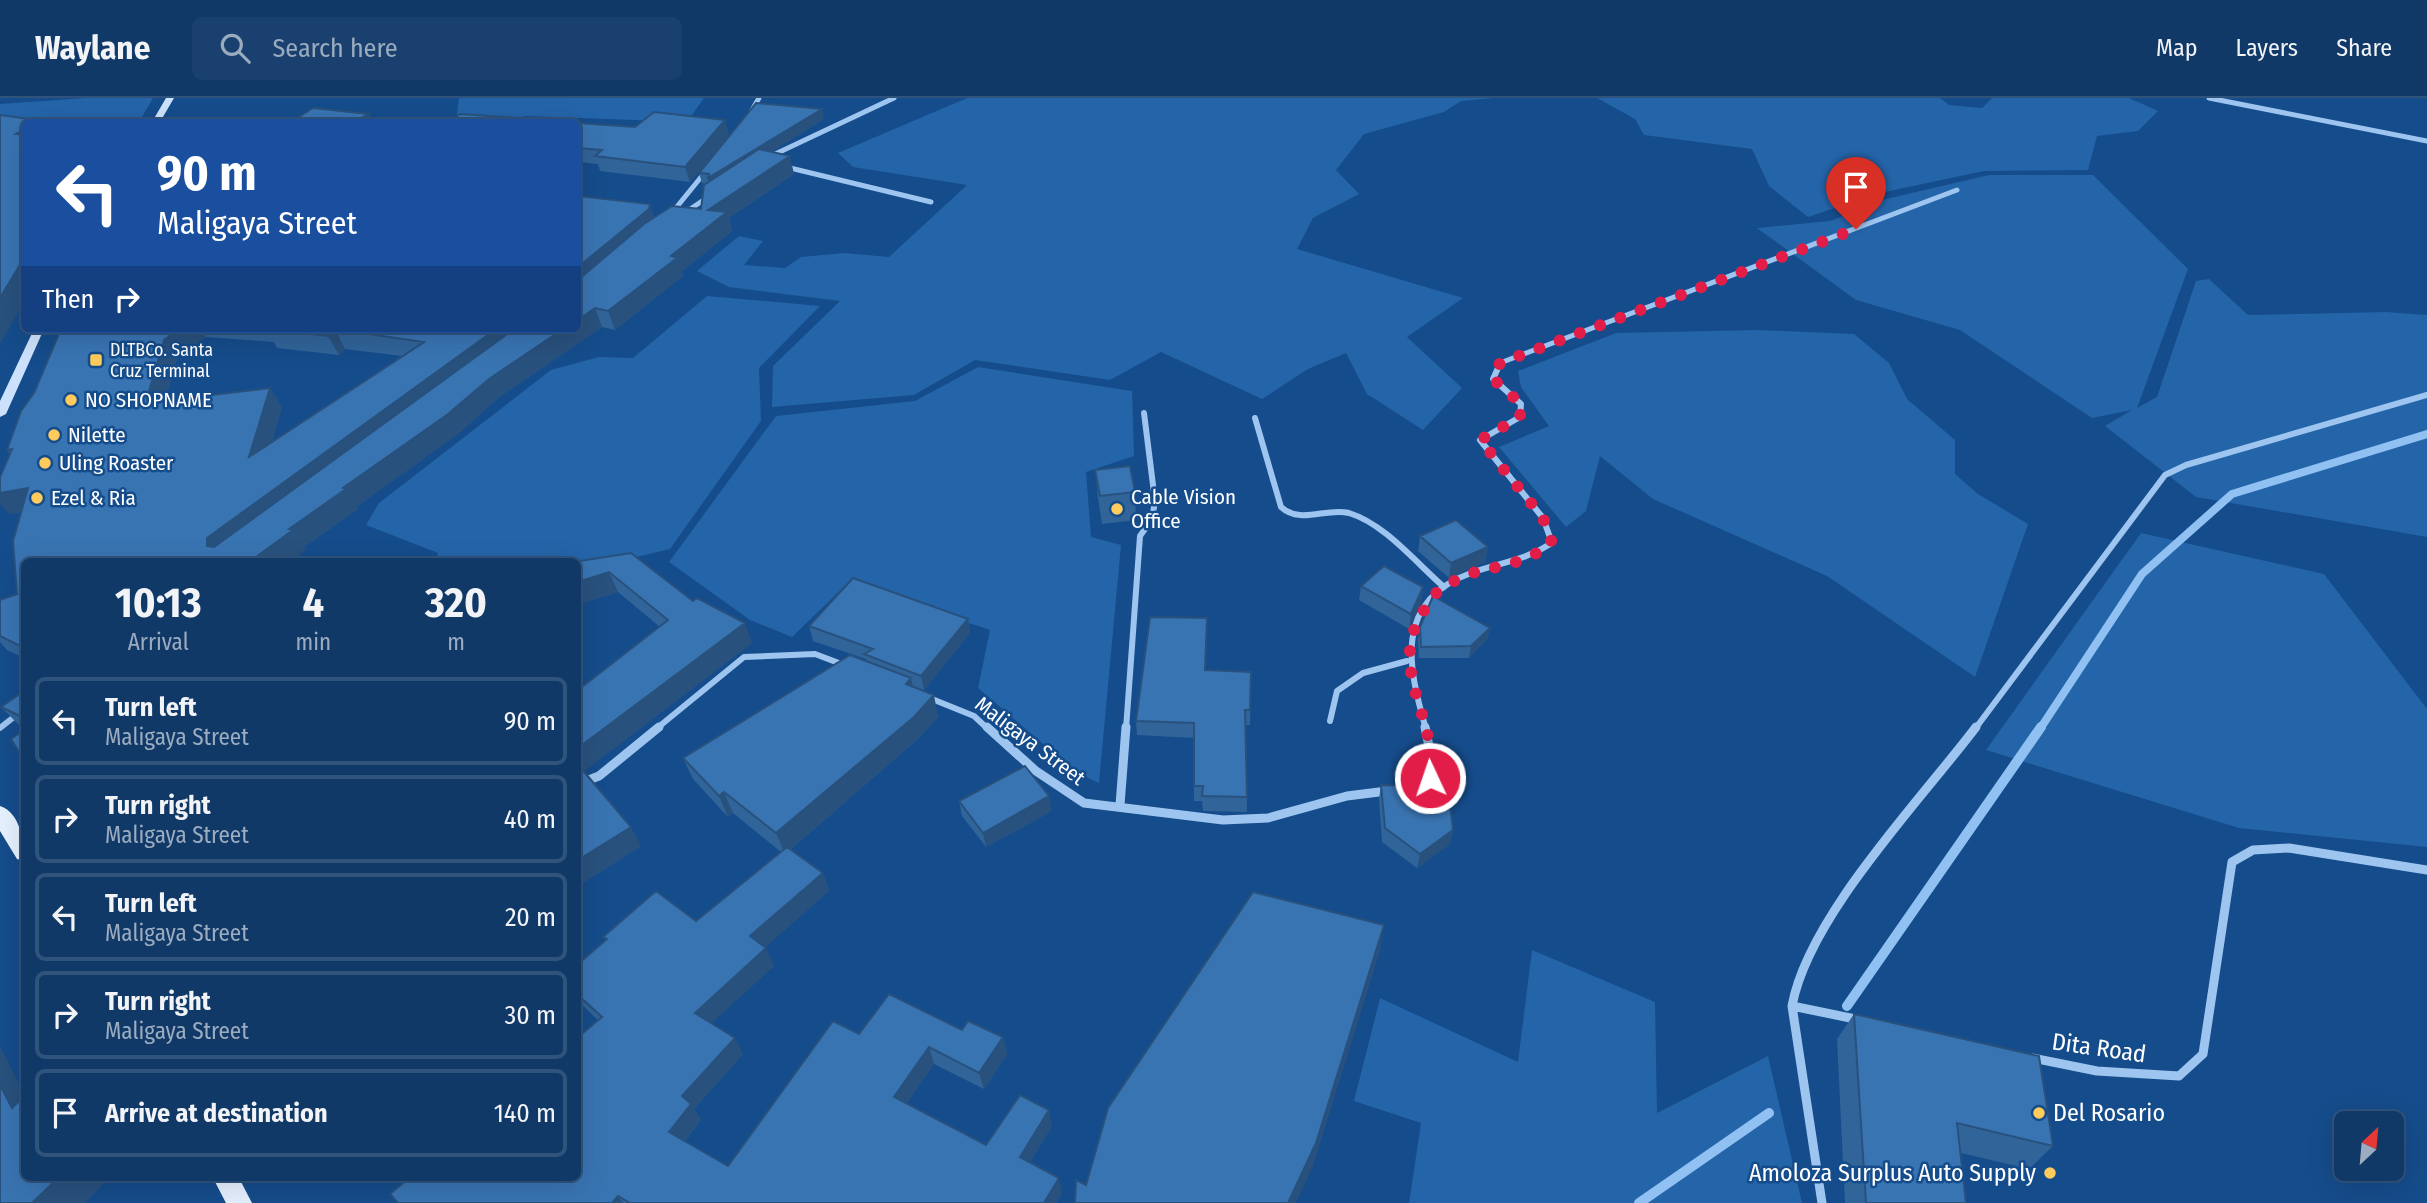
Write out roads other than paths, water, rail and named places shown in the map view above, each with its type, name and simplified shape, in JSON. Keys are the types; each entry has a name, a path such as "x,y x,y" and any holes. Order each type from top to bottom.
{"main road":[{"path":"158,119 170,98"},
{"path":"0,414 37,333"},
{"path":"0,814 21,848"},
{"path":"227,1181 240,1203"}],"street":[{"path":"747,117 759,98"},
{"path":"894,98 762,161 931,202"},
{"path":"2209,98 2427,141"},
{"path":"715,160 669,220 716,192"},
{"name":"Maligaya Street","path":"914,692 974,716 1035,772 1084,803 1120,805 1160,813 1223,820 1268,818 1348,796 1395,790 1430,778 1433,760 1407,661 1413,627 1434,594 1444,587 1478,569 1521,561 1552,543 1543,518 1480,440 1520,417 1521,404 1493,379 1500,363 1957,190"},
{"path":"1822,1203 1792,1006 1797,978 1811,950 1863,871 1970,735 2165,475 2186,465 2427,395"},
{"path":"1120,805 1140,536 1152,519 1155,501 1144,413"},
{"path":"1255,418 1281,508 1286,514 1295,516 1342,512 1361,518 1444,587"},
{"path":"581,783 599,776 744,657 815,654 853,668"},
{"path":"1330,721 1337,691 1363,673 1407,661"},
{"path":"0,728 21,711"},
{"name":"Dita Road","path":"2018,1054 2097,1072 2179,1076 2203,1054 2232,862 2253,850 2289,848 2427,870"},
{"path":"1792,1006 1872,1023"}],"waterway":[{"path":"2040,729 2142,574 2232,494 2427,434"},
{"path":"1847,1006 2041,727"},
{"path":"1639,1203 1769,1113"}],"place":[{"name":"DLTBCo. Santa Cruz Terminal","path":"96,360"},
{"name":"NO SHOPNAME","path":"71,400"},
{"name":"Nilette","path":"54,435"},
{"name":"Uling Roaster","path":"45,463"},
{"name":"Ezel & Ria","path":"37,498"},
{"name":"Cable Vision Office","path":"1117,509"},
{"name":"Del Rosario","path":"2039,1113"},
{"name":"Amoloza Surplus Auto Supply","path":"2050,1173"}]}
